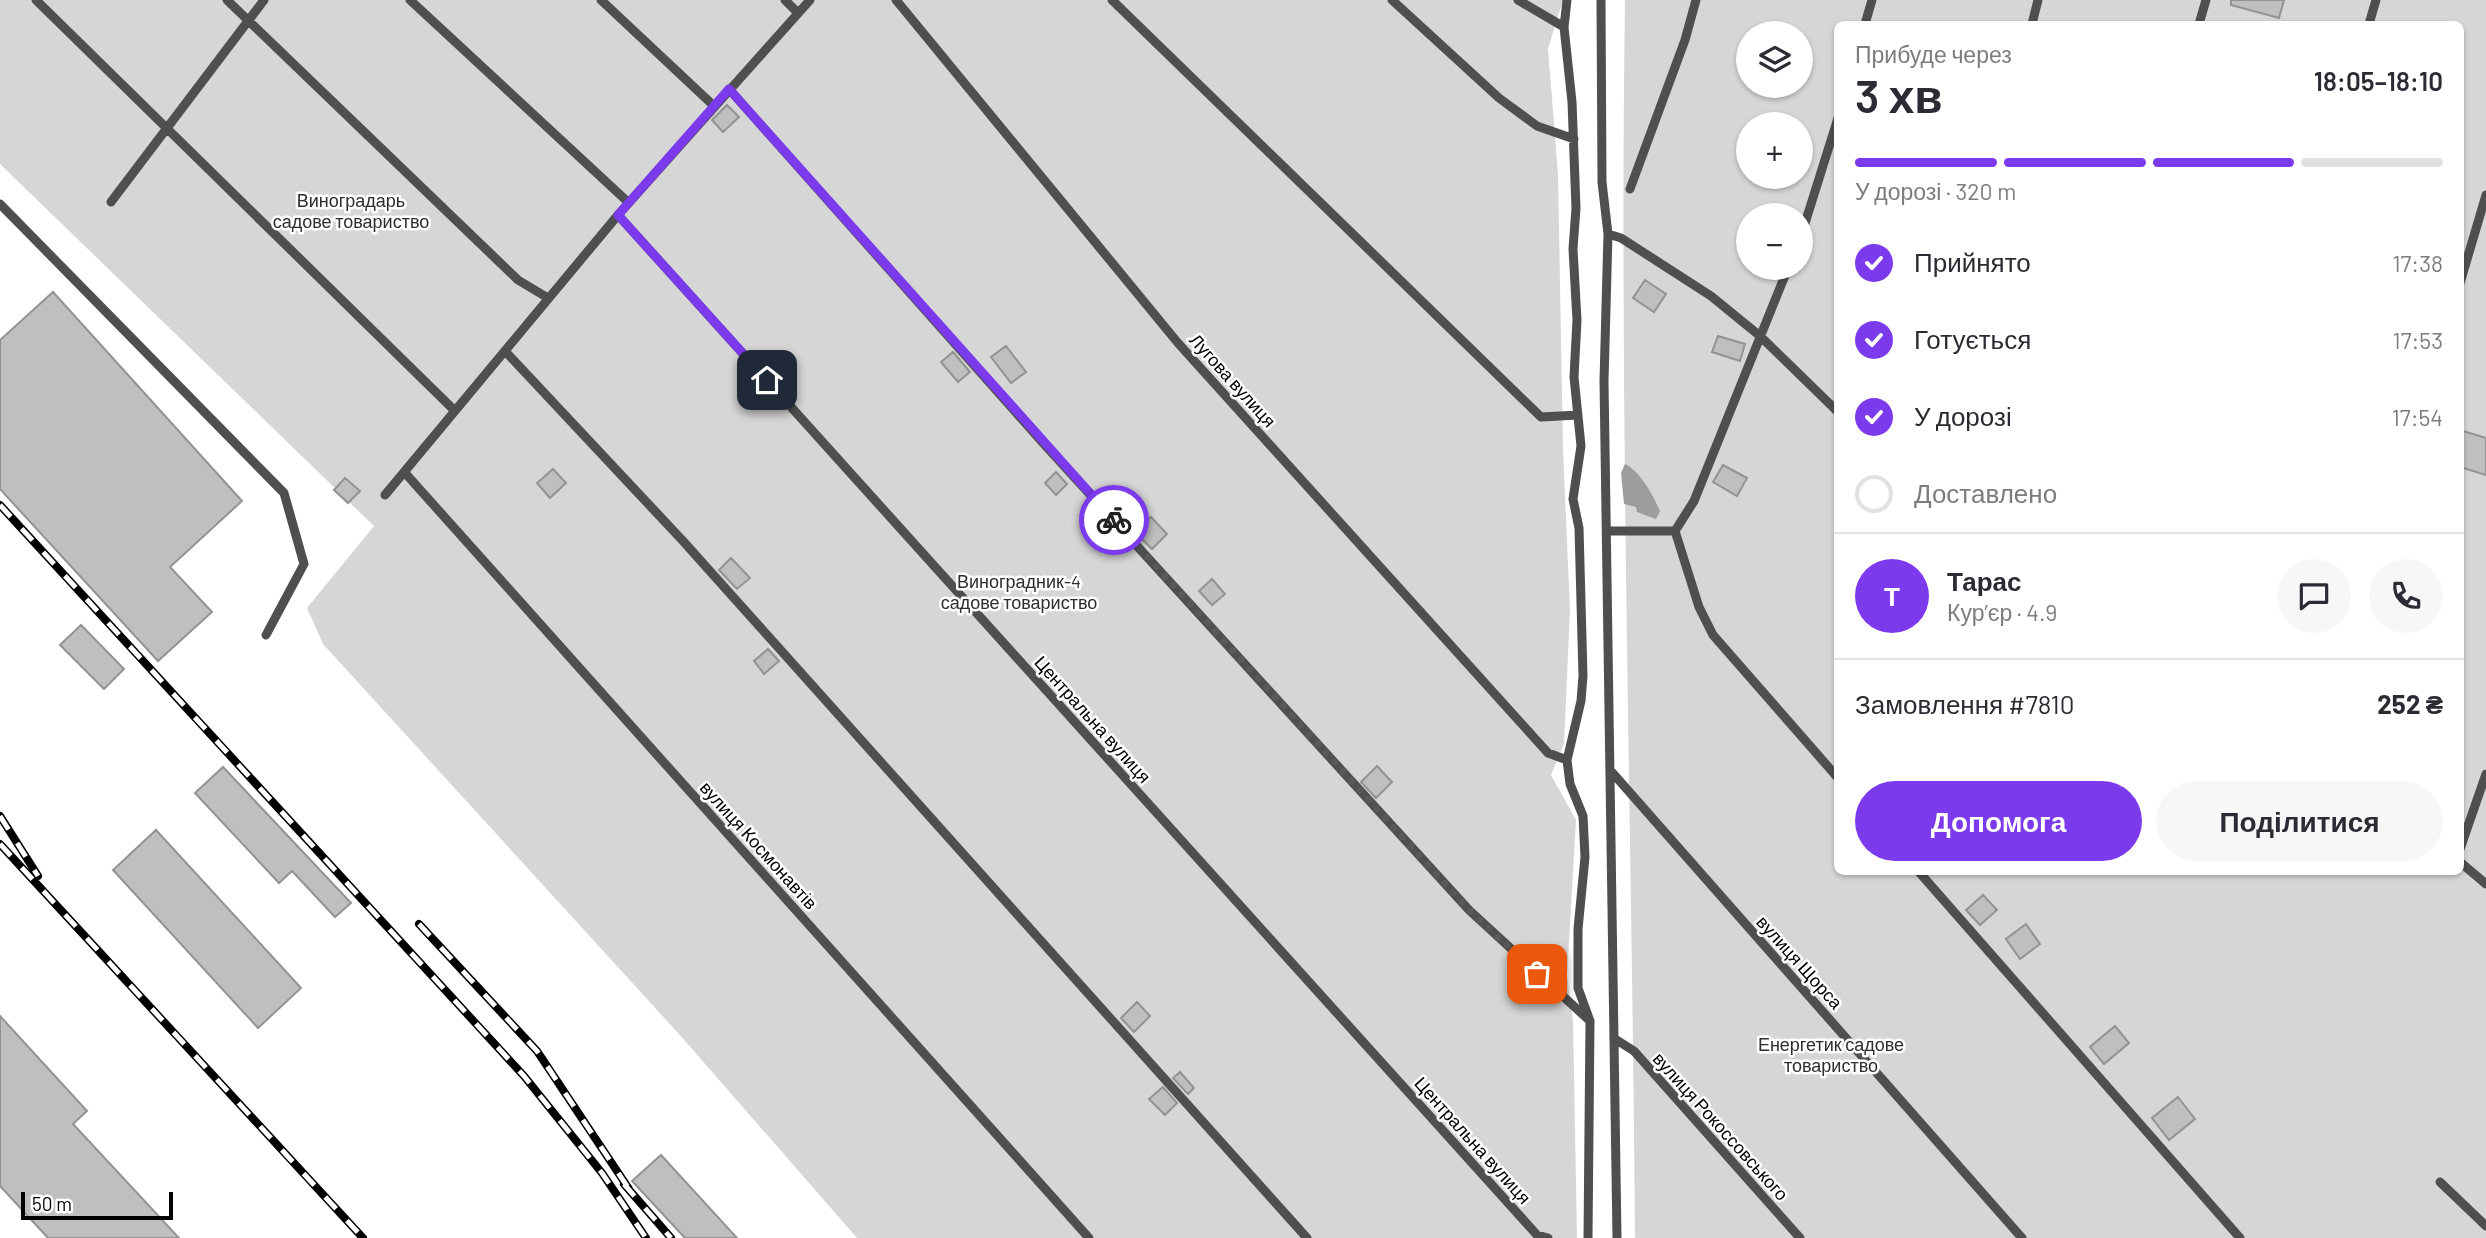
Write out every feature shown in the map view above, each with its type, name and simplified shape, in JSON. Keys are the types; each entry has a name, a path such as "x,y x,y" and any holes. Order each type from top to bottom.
{"lane":[{"path":"36,0 454,410"},
{"path":"227,0 518,280 548,298"},
{"path":"111,202 264,0"},
{"path":"410,0 629,203"},
{"path":"601,0 714,106"},
{"path":"785,0 797,12"},
{"path":"385,495 406,474 454,410 618,215 810,0"},
{"name":"Лугова вулиця","path":"896,0 1178,342 1548,753 1567,760"},
{"path":"1112,0 1541,417 1578,415"},
{"path":"1392,0 1499,98 1537,126 1574,139"},
{"path":"1518,0 1564,27"},
{"path":"1567,0 1564,27 1574,139 1576,208 1573,249 1577,320 1574,377 1581,446 1573,499 1579,528 1583,676 1581,701 1567,760 1570,784 1583,816 1586,857 1578,929 1578,988 1590,1021 1588,1238"},
{"path":"1601,0 1602,182 1608,233 1604,381 1617,1238"},
{"path":"1630,189 1685,40 1696,0"},
{"path":"1866,21 1872,0"},
{"path":"2033,21 2038,0"},
{"path":"2200,21 2206,0"},
{"path":"2371,21 2376,0"},
{"path":"729,89 1044,444 1469,910 1590,1021"},
{"path":"1811,203 1834,131"},
{"path":"2464,269 2486,195"},
{"path":"0,204 284,493 304,564 266,635"},
{"name":"Центральна вулиця","path":"618,215 1537,1235 1548,1238"},
{"path":"1608,233 1621,238 1711,296 1760,336 1834,408"},
{"path":"1783,280 1694,501 1675,531 1699,607 1713,635 1834,773"},
{"path":"505,351 682,541 1307,1238"},
{"name":"вулиця Космонавтів","path":"406,474 1089,1238"},
{"path":"1607,531 1675,531"},
{"name":"вулиця Щорса","path":"1610,771 2022,1238"},
{"path":"2464,837 2486,774"},
{"path":"2464,865 2486,884"},
{"path":"1922,875 2240,1238"},
{"name":"вулиця Рокоссовського","path":"1615,1039 1634,1051 1800,1238"},
{"path":"2440,1182 2486,1226"}],"green space":[{"name":"Виноградник-4 садове товариство","path":"0,0 1563,0 1548,49 1558,174 1563,449 1570,610 1564,744 1551,775 1576,820 1567,976 1573,1021 1577,1238 857,1238 679,1034 323,644 307,608 374,526 0,164"},
{"name":"Енергетик садове товариство","path":"1625,0 2486,0 2486,1238 1635,1238 1625,464"}],"shaded area":[{"path":"1625,464 1636,472 1650,491 1660,511 1656,519 1637,512 1636,507 1624,504 1621,473"}],"building":[{"path":"2231,0 2284,0 2279,18 2231,5"},
{"path":"727,105 739,117 723,132 712,120"},
{"path":"1645,280 1666,294 1654,312 1633,298"},
{"path":"53,292 242,501 170,567 212,612 158,661 0,489 0,340"},
{"path":"1718,336 1745,344 1740,361 1712,352"},
{"path":"1006,346 1026,372 1011,383 991,357"},
{"path":"953,352 970,372 958,382 941,362"},
{"path":"2464,431 2486,438 2486,475 2464,468"},
{"path":"1723,465 1747,478 1737,496 1713,482"},
{"path":"553,469 566,483 550,498 537,483"},
{"path":"1056,472 1067,484 1056,495 1045,483"},
{"path":"345,478 360,491 348,503 334,490"},
{"path":"1151,517 1167,534 1152,549 1135,532"},
{"path":"731,558 750,578 737,589 719,570"},
{"path":"1212,579 1225,594 1212,605 1199,591"},
{"path":"81,625 124,669 104,689 60,645"},
{"path":"768,649 779,661 764,674 754,661"},
{"path":"1377,766 1392,782 1376,798 1361,782"},
{"path":"223,767 351,903 335,917 292,871 279,883 195,793"},
{"path":"156,830 301,988 258,1028 113,870"},
{"path":"1983,895 1997,910 1980,925 1966,910"},
{"path":"2026,924 2040,944 2020,959 2006,939"},
{"path":"1137,1002 1150,1016 1134,1032 1121,1018"},
{"path":"0,1016 87,1111 73,1124 179,1238 48,1238 0,1186"},
{"path":"2115,1026 2129,1043 2104,1064 2090,1047"},
{"path":"1180,1072 1194,1088 1188,1094 1173,1078"},
{"path":"1163,1087 1177,1103 1165,1115 1149,1099"},
{"path":"2178,1097 2195,1119 2169,1140 2152,1118"},
{"path":"661,1155 737,1238 685,1238 632,1181"}],"railway":[{"path":"0,505 524,1076 602,1173 646,1238"},
{"path":"0,816 38,876"},
{"path":"0,844 363,1238"},
{"path":"419,924 537,1051 629,1189"},
{"path":"624,1184 671,1238"}],"way so far":[{"path":"1114,520 1469,910 1537,974"}],"route":[{"path":"767,380 618,215 729,89 1114,520"}],"park label":[{"name":"Виноградарь садове товариство","path":"351,210"}]}
